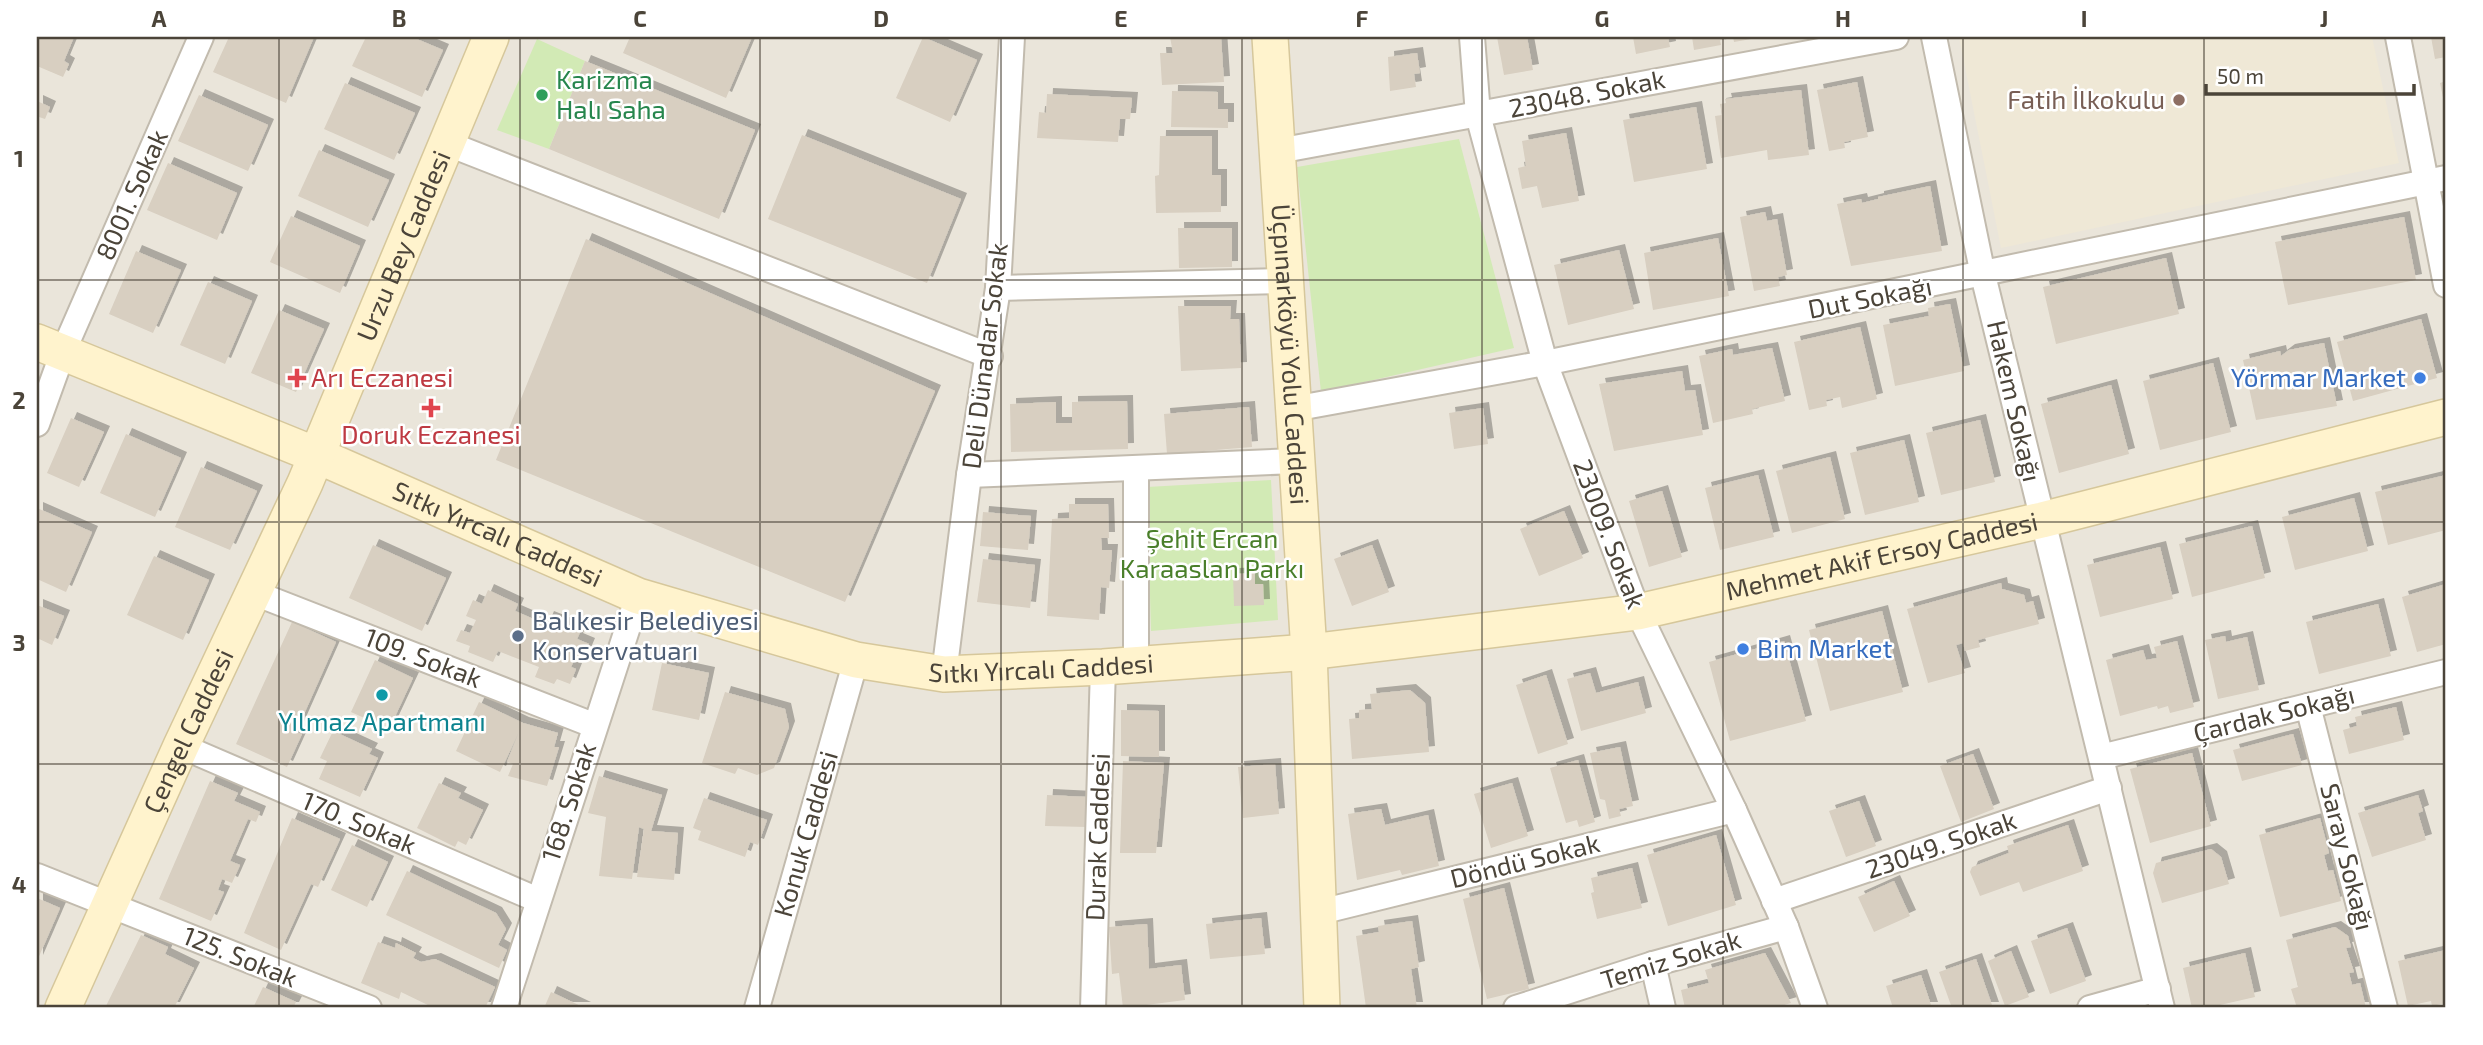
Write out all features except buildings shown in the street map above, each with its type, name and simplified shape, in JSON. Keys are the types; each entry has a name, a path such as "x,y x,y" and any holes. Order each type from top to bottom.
{"main road":[{"name":"Urzu Bey Caddesi","path":"316,455 491,37"},
{"name":"Üçpınarköyü Yolu Caddesi","path":"1270,37 1309,652 1316,913 1322,1008"},
{"name":"Sıtkı Yırcalı Caddesi","path":"50,347 316,455 638,596 856,660 944,674 1119,666 1309,652"},
{"name":"Mehmet Akif Ersoy Caddesi","path":"1309,652 1638,612 2042,520 2446,417"},
{"name":"Çengel Caddesi","path":"63,1008 316,455"}],"street":[{"name":"8001. Sokak","path":"37,424 50,347 201,37"},
{"name":"Deli Dünadar Sokak","path":"944,674 969,475 998,288 1012,37"},
{"name":"23009. Sokak","path":"1472,37 1478,115 1545,363 1638,612 1734,810 1786,927 1815,1008"},
{"name":"23048. Sokak","path":"1278,151 1896,37"},
{"name":"Hakem Sokağı","path":"1934,37 1983,275 2160,998"},
{"path":"2398,37 2437,180 2446,285"},
{"path":"446,143 989,356"},
{"name":"Dut Sokağı","path":"1293,410 1545,363 1983,275 2437,180"},
{"path":"998,288 1285,281"},
{"path":"969,475 1296,461"},
{"name":"Durak Caddesi","path":"1093,1008 1136,468"},
{"name":"109. Sokak","path":"252,592 593,725"},
{"name":"168. Sokak","path":"504,1008 593,725 638,596"},
{"name":"Konuk Caddesi","path":"757,1008 856,660"},
{"name":"Çardak Sokağı","path":"2101,757 2446,672"},
{"name":"Saray Sokağı","path":"2308,706 2385,1008"},
{"name":"170. Sokak","path":"181,746 538,900"},
{"name":"23049. Sokak","path":"1774,901 2109,788"},
{"name":"Döndü Sokak","path":"1316,913 1734,810"},
{"name":"125. Sokak","path":"37,876 369,1008"},
{"name":"Temiz Sokak","path":"1516,1008 1653,964 1786,927"},
{"path":"1653,964 1663,1008"},
{"path":"2090,1008 2160,998"}],"shaded area":[{"path":"37,37 2446,37 2446,1008 37,1008"},
{"name":"Fatih İlkokulu","path":"1959,37 2372,37 2399,163 2001,248"}],"green space":[{"name":"Karizma Halı Saha","path":"537,39 585,61 549,149 497,130"},
{"path":"1459,139 1514,348 1321,392 1297,167"},
{"name":"Şehit Ercan Karaaslan Parkı","path":"1271,480 1278,620 1151,631 1147,487"}],"place":[{"name":"Karizma Halı Saha","path":"542,95"},
{"name":"Fatih İlkokulu","path":"2179,100"},
{"name":"Arı Eczanesi","path":"297,378"},
{"name":"Yörmar Market","path":"2420,378"},
{"name":"Doruk Eczanesi","path":"431,408"},
{"name":"Balıkesir Belediyesi Konservatuarı","path":"518,636"},
{"name":"Bim Market","path":"1743,649"},
{"name":"Yılmaz Apartmanı","path":"382,695"}]}
